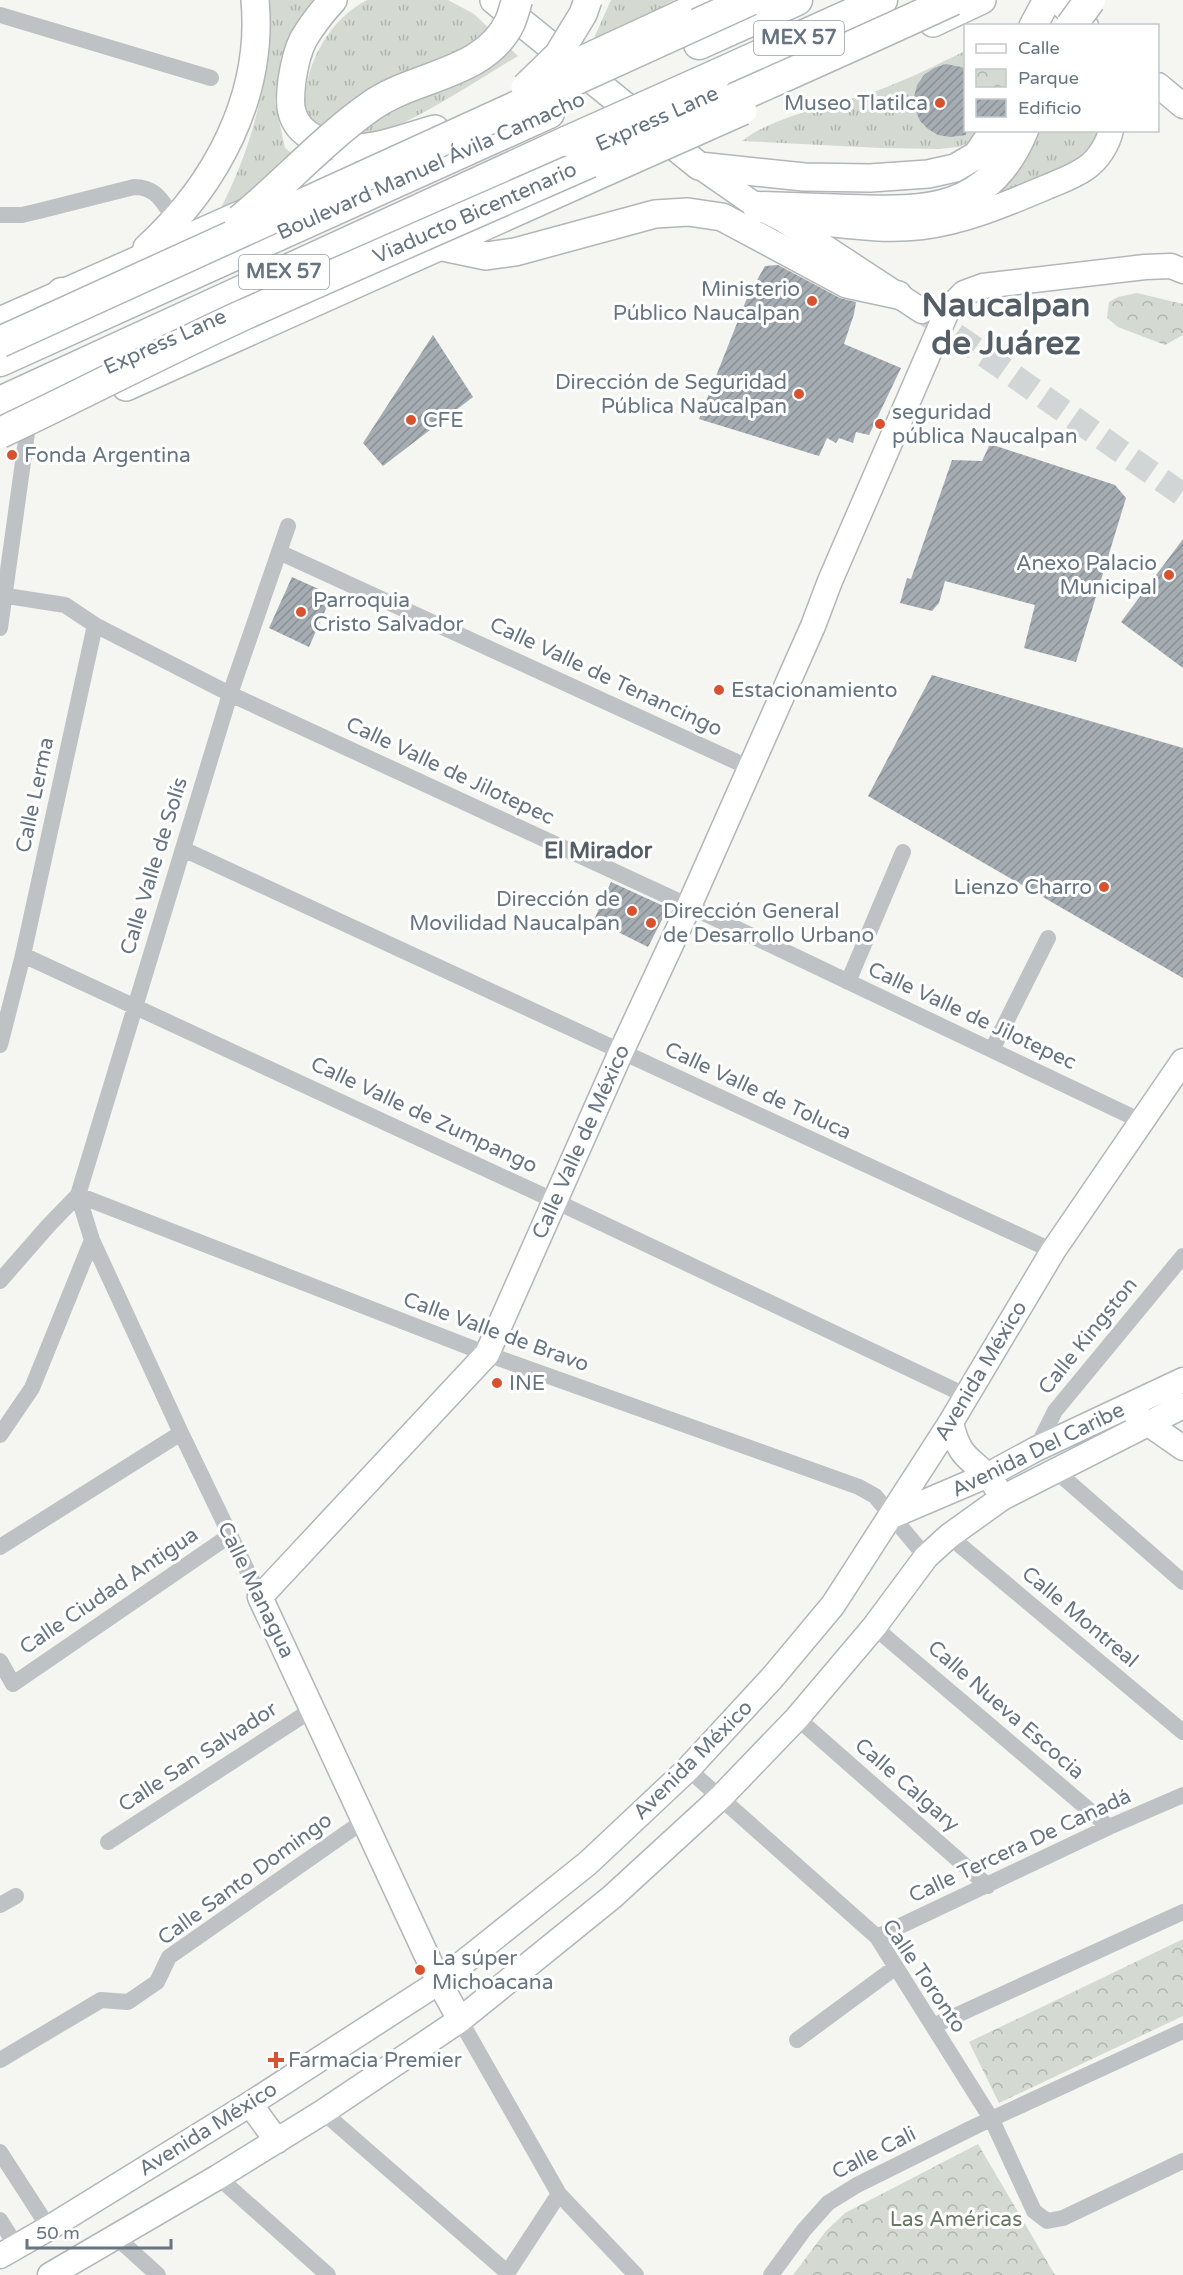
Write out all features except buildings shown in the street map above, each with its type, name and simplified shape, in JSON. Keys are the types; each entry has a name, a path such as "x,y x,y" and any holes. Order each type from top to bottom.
{"highway":[{"path":"0,342 750,0"},
{"name":"Boulevard Manuel Ávila Camacho","path":"0,361 797,0"},
{"name":"Boulevard Manuel Ávila Camacho","path":"0,402 568,141 882,0"},
{"name":"Express Lane","path":"0,417 921,0"},
{"name":"Viaducto Bicentenario","path":"14,433 238,318 493,203 807,67 953,0"},
{"path":"1072,24 1090,0"},
{"path":"203,249 269,196 371,106 398,91 465,65 483,52 496,41 519,9"},
{"path":"770,213 895,212 956,202 971,195 1002,167 1018,144 1022,132"},
{"path":"285,315 344,244"},
{"path":"31,347 62,293"}],"main road":[{"path":"127,264 147,249 176,221 197,195 211,174 232,133 248,89 256,17 255,0"},
{"path":"333,0 302,41 293,68 292,112 298,123 311,138 329,145 352,148 369,147 435,129"},
{"path":"494,0 519,9 699,166 922,311"},
{"path":"522,88 558,55 583,14 588,0"},
{"name":"Boulevard Manuel Ávila Camacho","path":"0,321 435,129 710,0"},
{"path":"0,445 14,433 753,107 982,0"},
{"path":"1035,24 1047,0"},
{"path":"1056,0 1084,24"},
{"path":"1159,86 1183,106"},
{"path":"699,166 804,177 870,178 928,174 955,168 977,155 993,132"},
{"path":"770,213 877,229 922,227 948,222 1035,192 1086,169 1097,158 1111,132"},
{"path":"438,246 486,256 515,252 655,214 688,212 722,217 847,284 898,295"},
{"name":"Calle Valle de México","path":"260,1597 487,1354 813,626 948,309 964,293 983,286 1145,267 1171,266 1183,271"},
{"name":"Avenida México","path":"8,2252 250,2104 440,1982 588,1863 688,1769 772,1678 834,1605 951,1422 1053,1251 1183,1061"},
{"name":"Avenida Del Caribe","path":"892,1516 988,1475 1036,1449 1183,1380"},
{"path":"1160,1391 1183,1407"},
{"name":"Avenida Del Caribe","path":"926,1557 949,1536 1002,1498 1147,1423 1183,1407"},
{"path":"1125,1408 1183,1448"},
{"path":"951,1422 960,1450 967,1459 988,1475 1002,1498"},
{"name":"Avenida México","path":"50,2275 218,2178 323,2112 460,2020 612,1898 721,1797 797,1718 874,1627 926,1557"},
{"name":"Calle Managua","path":"260,1597 440,1982 460,2020"},
{"path":"250,2104 277,2141"}],"street":[{"path":"0,15 211,78"},
{"path":"0,215 30,213 134,187 146,187 156,193 176,221"},
{"path":"0,628 14,433"},
{"name":"Calle Valle de Solís","path":"78,1195 230,694 288,526"},
{"name":"Calle Valle de Tenancingo","path":"279,552 750,768"},
{"name":"Calle Valle de Jilotepec","path":"2,596 65,605 95,625 230,694 689,906 1141,1120"},
{"name":"Calle Lerma","path":"0,1045 23,955 95,625"},
{"name":"Calle Valle de Toluca","path":"183,849 1053,1251"},
{"path":"848,982 903,852"},
{"path":"992,1050 1048,938"},
{"name":"Calle Valle de Zumpango","path":"23,955 555,1201 967,1396"},
{"path":"0,1281 78,1195"},
{"name":"Calle Managua","path":"78,1195 92,1240 229,1536 260,1597"},
{"name":"Calle Valle de Bravo","path":"78,1195 487,1354 859,1487 875,1496 926,1557"},
{"path":"0,1435 32,1388 92,1240"},
{"name":"Calle Kingston","path":"1036,1449 1055,1411 1182,1259"},
{"path":"0,1547 181,1433"},
{"path":"1056,1471 1183,1582"},
{"name":"Calle Ciudad Antigua","path":"0,1661 14,1684 229,1536"},
{"name":"Calle Montreal","path":"949,1536 1183,1732"},
{"name":"Calle Nueva Escocia","path":"874,1627 1108,1827"},
{"name":"Calle San Salvador","path":"108,1842 313,1709"},
{"name":"Calle Calgary","path":"797,1718 988,1886"},
{"name":"Calle Toronto","path":"688,1769 877,1937 992,2120 1034,2211 1047,2221 1064,2218 1183,2161"},
{"name":"Calle Tercera De Canadá","path":"877,1937 1108,1827 1183,1795"},
{"name":"Calle Santo Domingo","path":"0,2060 101,2000 128,2002 157,1982 169,1957 365,1820"},
{"path":"0,1905 16,1896"},
{"path":"933,2026 1183,1912"},
{"path":"798,2040 896,1967"},
{"path":"460,2020 559,2194 636,2275"},
{"name":"Calle Cali","path":"771,2275 804,2230 828,2203 856,2185 1183,2031"},
{"path":"323,2112 507,2274 559,2194"},
{"path":"0,2152 49,2228"},
{"path":"218,2178 328,2275"},
{"path":"0,2220 8,2252"},
{"path":"116,2237 158,2275"}],"green space":[{"path":"266,0 320,0 309,12 281,57 275,102 285,148 314,170 214,221 231,188 255,120 266,56 268,10"},
{"path":"367,0 448,0 474,14 518,56 410,119 388,130 343,144 306,118 307,83 312,66 328,34 353,9"},
{"path":"611,0 674,0 589,49"},
{"path":"964,51 964,132 982,132 973,141 958,147 939,149 742,141 788,117 888,87"},
{"path":"1037,132 1102,132 1090,152 1076,164 1015,189 992,194 998,191 1034,143"},
{"path":"1137,293 1183,304 1183,335 1165,345 1118,327 1107,318 1109,302 1118,297"},
{"path":"1183,1939 1183,2016 999,2103 969,2042"},
{"name":"Las Américas","path":"978,2144 1055,2275 793,2275 826,2231 845,2213"}],"tunnel":[{"path":"926,314 1183,495"}],"place":[{"name":"Museo Tlatilca","path":"940,103"},
{"name":"Ministerio Público Naucalpan","path":"812,301"},
{"name":"Dirección de Seguridad Pública Naucalpan","path":"799,394"},
{"name":"CFE","path":"411,420"},
{"name":"seguridad pública Naucalpan","path":"880,424"},
{"name":"Fonda Argentina","path":"12,455"},
{"name":"Anexo Palacio Municipal","path":"1169,575"},
{"name":"Parroquia Cristo Salvador","path":"301,612"},
{"name":"Estacionamiento","path":"719,690"},
{"name":"Lienzo Charro","path":"1104,887"},
{"name":"Dirección de Movilidad Naucalpan","path":"632,911"},
{"name":"Dirección General de Desarrollo Urbano","path":"651,923"},
{"name":"INE","path":"497,1383"},
{"name":"La súper Michoacana","path":"420,1970"},
{"name":"Farmacia Premier","path":"276,2060"}],"district":[{"name":"Naucalpan de Juárez","path":"1006,324"},
{"name":"El Mirador","path":"598,851"}]}
